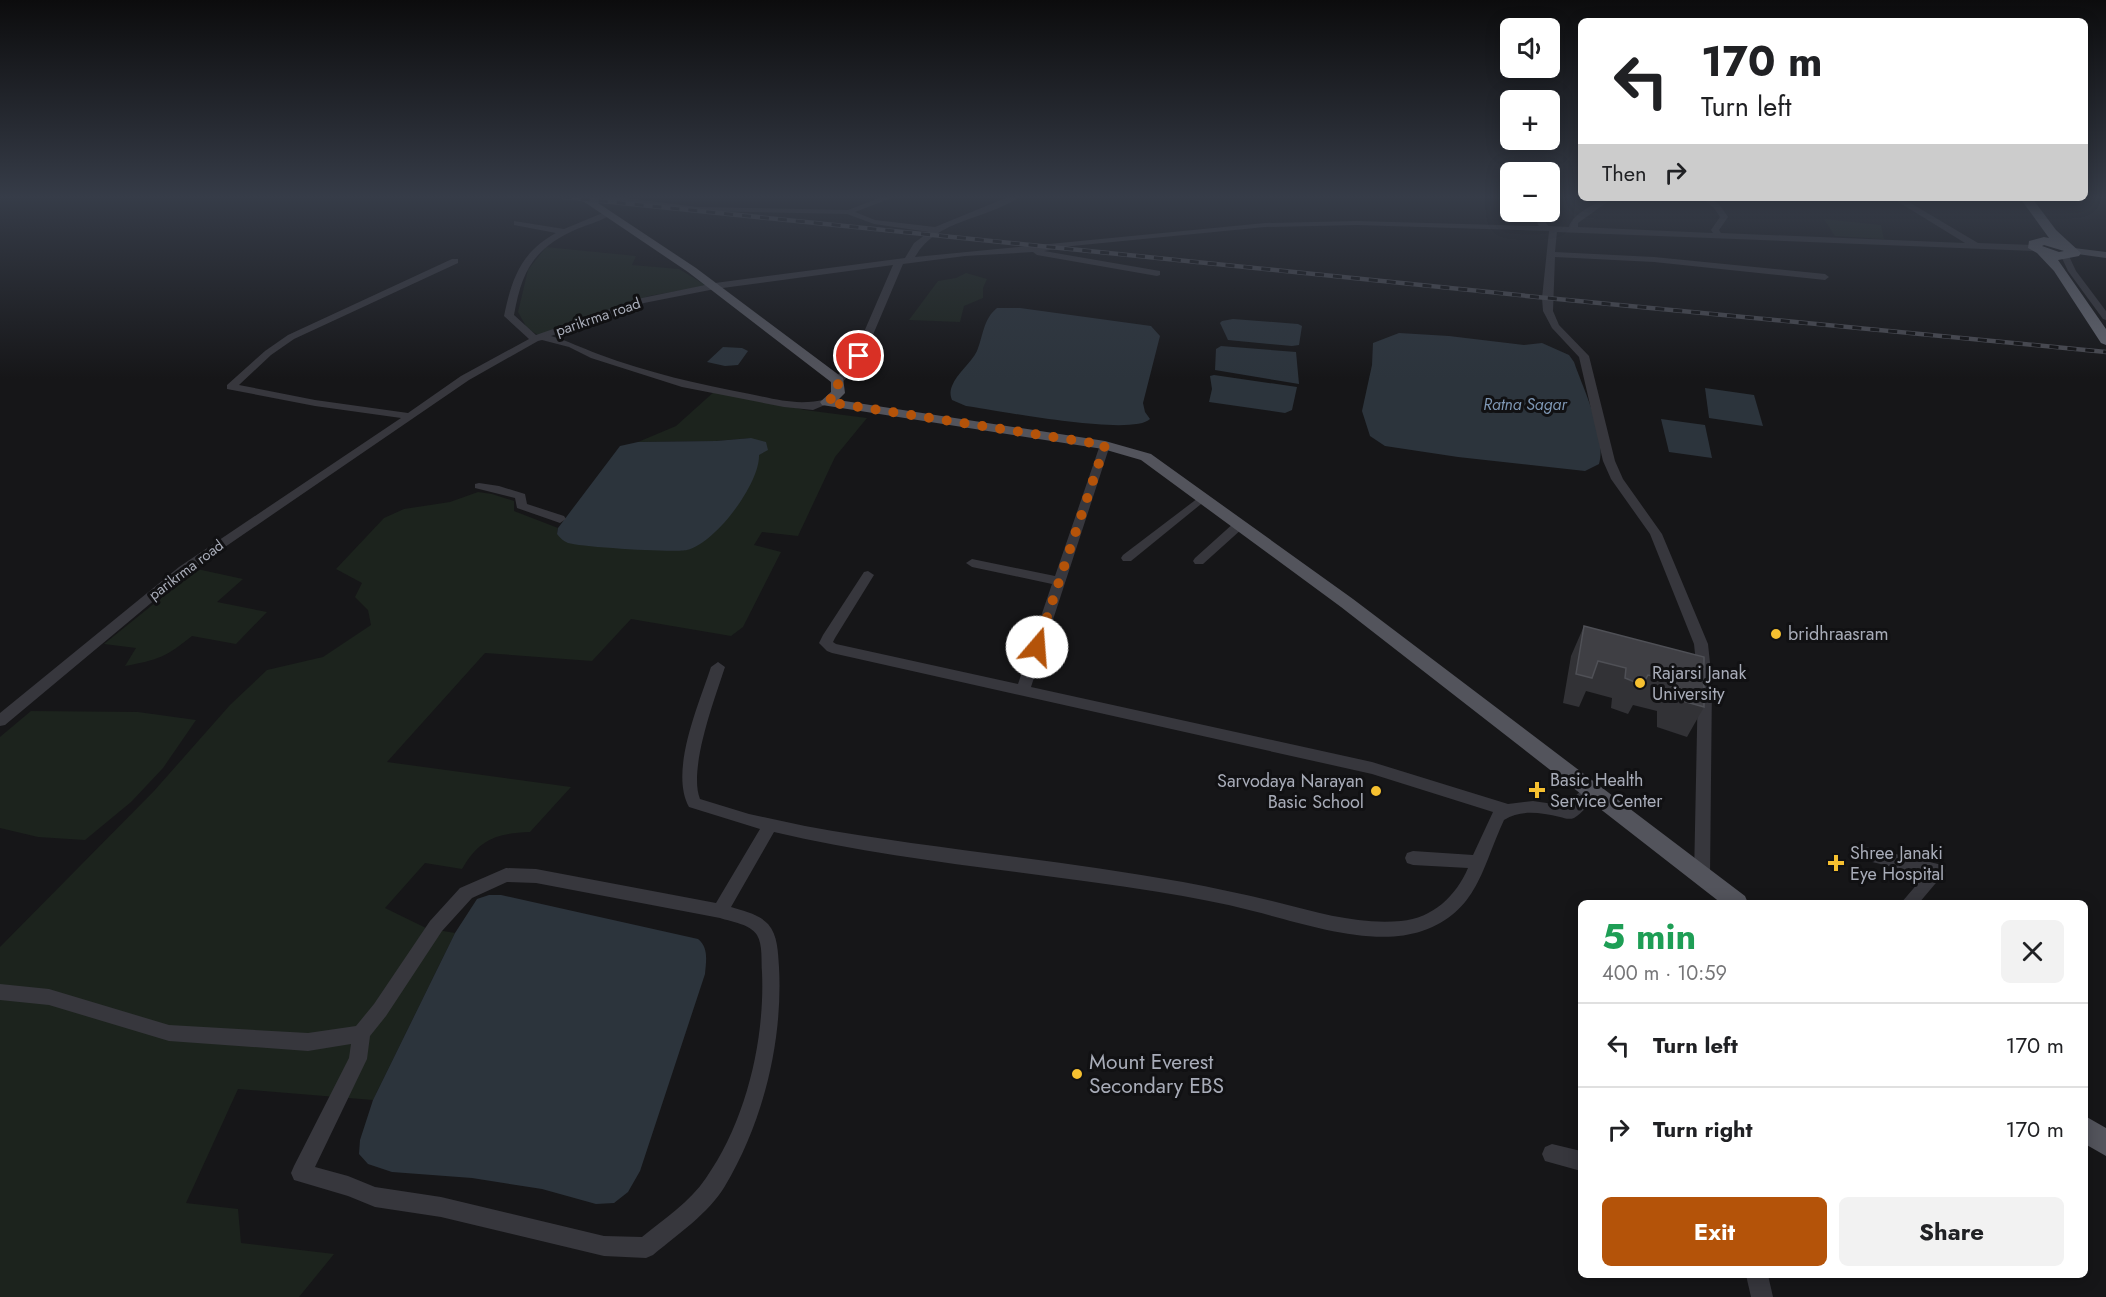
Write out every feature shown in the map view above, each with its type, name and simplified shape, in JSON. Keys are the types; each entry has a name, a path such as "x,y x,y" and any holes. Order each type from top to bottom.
{"highway":[{"path":"2048,258 2106,340"}],"main road":[{"path":"674,258 716,286 838,381 838,393 827,402"},
{"path":"827,402 1105,445 1146,457 1347,603 1733,900"},
{"path":"2088,1131 2106,1143"}],"street":[{"path":"531,258 513,294 509,316 539,338 572,345 594,356 682,384 784,404 813,407 827,402"},
{"path":"838,381 859,356 907,258"},
{"name":"parikrma road","path":"0,721 183,570 465,378 539,338 642,301 716,286 935,258"},
{"path":"1060,258 1157,273"},
{"path":"1551,258 1548,311 1555,326 1584,356 1609,461 1617,479 1656,534 1701,644 1705,682 1702,876"},
{"path":"1638,258 1825,278"},
{"path":"2069,258 2072,271 2106,318"},
{"path":"410,416 315,403 231,387 268,353 291,337 455,261"},
{"path":"1023,691 1105,445"},
{"path":"479,486 521,496 521,506 561,519"},
{"path":"1127,558 1202,498"},
{"path":"1198,561 1239,525"},
{"path":"972,563 1059,581"},
{"path":"868,575 828,638 828,645 839,651 897,664 906,663 1372,768 1507,810"},
{"path":"718,667 698,730 688,787 690,798 694,803 798,832 1096,874 1190,890 1358,927 1417,926 1450,908 1466,892 1498,816 1507,810 1529,806 1570,813 1592,790"},
{"path":"720,911 770,825"},
{"path":"1866,854 1938,871 1912,900"},
{"path":"1413,858 1480,862"},
{"path":"506,875 536,876 720,911 753,922 767,939 772,998 769,1027 744,1127 718,1180 684,1216 646,1248 604,1246 441,1207 375,1197 301,1173 358,1059 361,1033 380,1010 446,914 466,893 506,875"},
{"path":"0,992 49,997 169,1033 308,1042 361,1033"},
{"path":"1552,1154 1578,1160"},
{"path":"1758,1278 1762,1297"}],"shaded area":[{"path":"538,258 635,258 632,265 679,269 707,286 649,296 538,335 527,328 518,312 528,270"},
{"path":"966,273 987,279 983,288 983,298 964,306 960,322 909,320 938,281 956,278"},
{"path":"716,390 805,410 867,418 835,457 798,536 762,532 754,545 781,552 743,627 731,636 631,619 592,661 485,653 387,762 571,787 530,832 498,836 482,844 462,869 425,863 385,908 426,928 455,933 373,1100 238,1089 186,1203 238,1209 241,1243 334,1254 299,1297 0,1297 0,947 154,791 230,705 267,670 323,657 371,625 368,610 355,597 362,583 336,569 384,518 404,509 450,502 478,492 514,501 514,511 558,528 557,534 639,549 687,550 751,438 638,442 676,426"},
{"path":"197,569 243,579 217,602 267,612 236,644 192,636 161,657 125,666 136,648 104,644"},
{"path":"31,711 138,712 196,720 163,768 131,802 85,840 38,837 0,828 0,737"}],"water":[{"path":"997,308 1020,308 1151,326 1160,336 1143,403 1150,419 1138,424 1092,424 966,406 952,400 951,391 954,381 977,351 986,323"},
{"path":"1233,319 1298,324 1302,326 1299,345 1228,340 1220,323"},
{"name":"Ratna Sagar","path":"1399,333 1524,345 1542,343 1569,355 1574,362 1597,427 1601,453 1599,464 1585,471 1458,457 1385,446 1370,436 1362,411 1372,365 1373,343"},
{"path":"1221,346 1296,352 1299,384 1215,370 1216,349"},
{"path":"723,347 742,348 748,351 738,365 725,366 707,362"},
{"path":"1210,376 1297,387 1292,410 1285,413 1209,402 1212,389"},
{"path":"1705,388 1754,395 1763,426 1709,418"},
{"path":"1661,419 1705,425 1712,458 1669,452"},
{"path":"751,438 766,442 768,450 759,455 752,481 734,510 711,536 698,545 679,551 608,548 568,543 557,534 558,528 620,446 638,442"},
{"path":"489,895 501,895 698,939 704,946 705,974 640,1171 628,1192 614,1203 596,1204 542,1189 472,1178 392,1172 368,1164 359,1154 360,1140 373,1100 455,933 477,899"}],"building":[{"path":"1584,626 1704,657 1704,707 1672,698 1672,681 1648,675 1642,685 1625,678 1626,668 1598,661 1592,678 1576,674"}],"railway":[{"path":"1153,258 2106,352"}],"place":[{"name":"bridhraasram","path":"1776,634"},
{"name":"Rajarsi Janak University","path":"1640,683"},
{"name":"Basic Health Service Center","path":"1537,790"},
{"name":"Sarvodaya Narayan Basic School","path":"1376,791"},
{"name":"Shree Janaki Eye Hospital","path":"1836,863"},
{"name":"Mount Everest Secondary EBS","path":"1077,1074"}],"route":[{"path":"859,356 838,381 838,393 827,402 1105,445 1037,647"}]}
